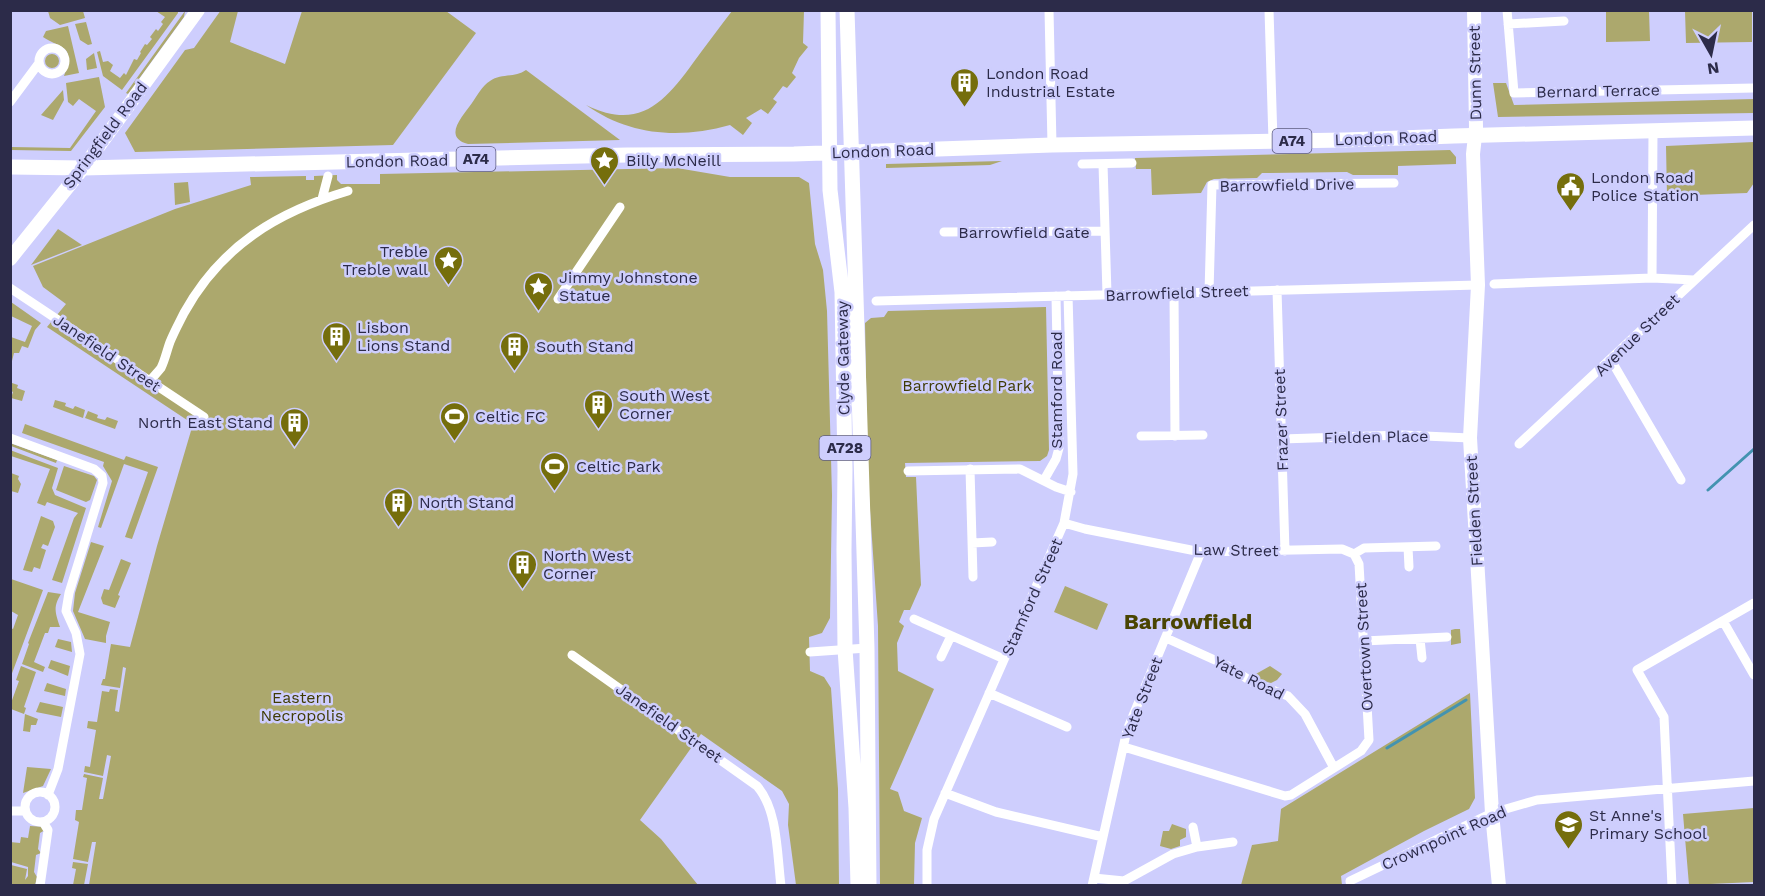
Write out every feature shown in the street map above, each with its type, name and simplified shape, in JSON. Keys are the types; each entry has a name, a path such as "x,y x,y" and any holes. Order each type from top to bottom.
{"main road":[{"name":"Clyde Gateway","path":"828,10 829,153 834,234 842,292 846,470 845,649 856,808 858,885"},
{"name":"Clyde Gateway","path":"847,10 867,648 868,885"},
{"name":"Dunn Street","path":"1474,10 1476,127 1474,136"},
{"name":"Springfield Road","path":"10,259 83,168 198,11"},
{"name":"London Road","path":"10,167 83,168 614,155 829,153 1755,129"},
{"name":"Fielden Street","path":"1474,136 1478,285 1470,438 1492,813 1499,885"}],"street":[{"path":"1049,10 1052,146"},
{"path":"1269,10 1273,141"},
{"name":"Dunn Street","path":"1507,10 1514,93"},
{"path":"1508,24 1564,21"},
{"path":"10,102 39,63"},
{"name":"Bernard Terrace","path":"1514,93 1755,88"},
{"path":"1652,278 1653,132"},
{"path":"1082,164 1132,163"},
{"path":"1103,164 1107,294"},
{"path":"322,199 328,176"},
{"name":"Barrowfield Drive","path":"1209,292 1212,185 1394,183"},
{"path":"149,382 163,363 177,326 191,300 220,263 272,222 292,211 348,191"},
{"path":"558,299 620,207"},
{"name":"Avenue Street","path":"1519,444 1755,225"},
{"name":"Barrowfield Gate","path":"944,232 1105,231"},
{"path":"1494,284 1652,278 1694,280"},
{"name":"Barrowfield Street","path":"876,301 1478,285"},
{"name":"Janefield Street","path":"10,288 204,417"},
{"name":"Frazer Street","path":"1277,290 1285,551"},
{"path":"1174,293 1175,436"},
{"name":"Stamford Road","path":"1044,480 1056,459 1059,448 1056,296"},
{"name":"Stamford Street","path":"927,885 929,836 934,819 1064,523 1073,474 1068,296"},
{"path":"1611,360 1681,480"},
{"path":"1141,436 1203,435"},
{"name":"Fielden Place","path":"1282,440 1402,435 1470,438"},
{"path":"10,438 94,469 102,476 104,483 69,593 66,611 76,633 80,655 58,769 48,795"},
{"path":"909,471 1020,469 1071,492"},
{"path":"970,470 973,577"},
{"name":"Law Street","path":"1064,523 1201,552 1342,549 1354,554 1364,548 1436,546"},
{"path":"972,543 992,543"},
{"path":"1408,547 1409,567"},
{"name":"Yate Street","path":"1093,881 1127,730 1201,552"},
{"name":"Overtown Street","path":"1334,768 1362,751 1369,741 1359,564 1354,554"},
{"path":"1672,885 1664,717 1637,670 1755,603"},
{"path":"914,619 1004,659"},
{"path":"1723,621 1755,675"},
{"path":"941,657 951,636"},
{"path":"1364,641 1447,637"},
{"name":"Yate Road","path":"1166,638 1228,666 1252,682 1288,696 1305,714 1334,768"},
{"path":"1420,639 1422,658"},
{"path":"810,652 867,648"},
{"name":"Janefield Street","path":"572,655 749,779 764,794 772,816 781,885"},
{"path":"989,693 1067,727"},
{"path":"1124,747 1285,796 1291,795 1334,768"},
{"name":"Crownpoint Road","path":"1350,883 1492,813 1537,800 1755,781"},
{"path":"38,793 48,795 55,807 51,817 43,822 32,820 25,810 29,797 38,793"},
{"path":"945,793 996,812 1103,837"},
{"path":"10,811 25,810"},
{"path":"40,885 48,830 43,822"},
{"path":"1193,828 1197,847"},
{"path":"1093,881 1124,881 1173,854 1197,847 1233,842"}],"green space":[{"path":"221,10 238,11 230,42 285,64 302,11 446,11 476,33 393,145 135,152 125,133 185,50 194,48"},
{"path":"48,11 83,11 85,18 60,25 50,18"},
{"path":"156,11 178,11 178,13 122,90 103,76 97,52 100,51 103,62 108,61 113,65 110,71 120,78 124,73 126,75 134,59 137,60 145,44 147,45 152,39 150,37 163,24 161,22 165,17"},
{"path":"185,11 184,17 128,94 126,93"},
{"path":"732,11 804,11 803,43 808,47 799,58 792,73 796,77 787,88 783,86 773,99 777,102 768,114 761,109 746,118 752,123 743,135 730,125 674,133 638,129 620,123 586,105 621,115 636,114 648,109 672,90"},
{"path":"1606,11 1649,11 1650,41 1606,42"},
{"path":"1685,11 1752,11 1752,42 1686,43"},
{"path":"86,22 92,44 88,45 80,40 75,24"},
{"path":"68,26 79,73 64,76 68,53 62,47 43,37 46,31"},
{"path":"94,53 97,68 87,70 86,59"},
{"path":"52,54 57,56 59,61 57,66 52,68 47,66 45,61 47,56"},
{"path":"526,70 620,140 468,144 460,141 455,131 457,126 485,86 499,77"},
{"path":"99,77 105,107 71,151 11,150 11,147 70,148 96,111 79,99 73,106 68,102 66,83"},
{"path":"1493,83 1506,83 1514,105 1754,99 1754,113 1498,117"},
{"path":"63,90 64,100 53,120 41,115"},
{"path":"1754,142 1754,183 1747,193 1667,196 1666,146"},
{"path":"1450,150 1456,157 1456,164 1398,166 1398,175 1353,175 1347,172 1262,173 1257,178 1214,179 1207,182 1201,193 1152,195 1151,169 1136,169 1135,158"},
{"path":"1002,161 990,165 886,168 886,164"},
{"name":"Celtic Park","path":"677,168 730,177 799,177 809,183 815,244 823,270 827,311 832,495 830,618 822,633 809,637 810,671 824,677 831,688 838,789 839,885 796,885 788,825 789,804 782,791 701,734 640,820 661,839 698,885 89,885 96,842 92,842 88,862 73,859 79,822 75,820 76,810 82,810 87,778 83,777 84,774 103,778 99,799 103,799 111,756 107,755 103,776 84,772 85,766 90,767 96,730 87,728 88,721 97,722 102,691 118,690 115,711 119,712 126,668 123,667 120,688 101,685 105,679 111,644 130,647 193,424 47,327 66,304 43,287 33,266 175,209 251,185 250,177 306,176 306,180 314,180 314,176 337,175 337,180 341,184 380,184 380,174"},
{"path":"188,182 190,202 175,205 174,183"},
{"path":"58,229 82,245 31,265"},
{"path":"11,302 41,323 35,330 28,348 22,346 19,353 14,353 11,365 11,337 25,342 32,326 11,316"},
{"name":"Barrowfield Park","path":"1046,307 1049,450 1047,456 1040,461 905,463 906,477 916,477 921,585 910,610 904,610 899,622 904,626 897,643 898,671 934,689 890,789 898,792 904,811 922,818 915,843 914,885 880,885 878,626 868,481 865,323 871,318 884,317 888,311"},
{"path":"12,383 25,391 22,401 11,398"},
{"path":"55,400 66,403 65,406 73,409 75,406 85,410 83,418 53,407"},
{"path":"88,411 98,415 97,418 105,420 107,417 118,421 115,429 85,418"},
{"path":"25,424 124,460 126,456 158,467 132,539 125,537 148,472 124,464 101,528 98,527 112,481 103,466 104,462 22,433"},
{"path":"10,443 57,460 56,463 11,446"},
{"path":"10,450 58,468 52,488 55,495 86,508 62,583 52,580 74,518 78,513 47,502 45,506 37,503 50,469 11,456"},
{"path":"64,466 94,476 97,480 90,500 86,502 56,490"},
{"path":"11,473 19,476 21,484 18,493 11,491"},
{"path":"41,516 53,521 55,527 48,546 43,544 41,548 46,550 40,569 34,567 32,572 23,570"},
{"path":"91,542 104,546 78,612 110,622 106,643 85,639 73,611 75,593"},
{"path":"121,559 131,563 115,608 103,604 101,598 104,589 109,590"},
{"path":"11,579 43,590 11,676 11,628 13,629 18,615 11,611"},
{"path":"1065,586 1108,604 1097,630 1054,612"},
{"path":"48,592 61,594 56,610 60,627 50,627 48,633 45,633 34,662 45,667 43,672 22,664"},
{"path":"1460,629 1461,643 1451,645 1451,630"},
{"path":"58,639 71,642 72,652 55,647"},
{"path":"51,660 70,666 68,676 48,668"},
{"path":"21,666 36,672 24,707 26,708 24,714 11,709"},
{"path":"1270,666 1282,674 1277,680 1271,683 1257,679 1254,675"},
{"path":"47,683 66,689 65,696 44,691"},
{"path":"1470,693 1475,798 1469,809 1341,876 1342,885 1241,885 1252,845 1278,841 1281,809"},
{"path":"40,702 63,707 61,717 36,712"},
{"path":"25,714 38,719 36,725 31,725 30,732 23,731"},
{"path":"27,767 51,769 43,786 23,793"},
{"path":"1754,808 1754,882 1689,885 1683,814"},
{"path":"1172,824 1186,829 1186,837 1180,840 1180,846 1171,849 1160,846 1163,831 1169,831"},
{"path":"30,826 46,827 40,833 38,849 41,853 36,855 35,885 11,885 11,865 27,869 25,880 28,876 28,867 11,862 10,842 20,843 21,837 28,838"},
{"path":"73,862 88,864 84,885 73,885 76,869 72,868"}],"waterway":[{"path":"1708,490 1754,449"},
{"path":"1387,748 1466,700"}],"place":[{"name":"London Road Industrial Estate","path":"965,108"},
{"name":"Billy McNeill","path":"605,186"},
{"name":"London Road Police Station","path":"1570,212"},
{"name":"Treble Treble wall","path":"449,286"},
{"name":"Jimmy Johnstone Statue","path":"538,312"},
{"name":"Lisbon Lions Stand","path":"336,362"},
{"name":"South Stand","path":"515,372"},
{"name":"South West Corner","path":"598,430"},
{"name":"Celtic FC","path":"454,442"},
{"name":"North East Stand","path":"294,448"},
{"name":"Celtic Park","path":"555,492"},
{"name":"North Stand","path":"398,528"},
{"name":"North West Corner","path":"522,590"},
{"name":"St Anne's Primary School","path":"1568,850"}],"district":[{"name":"Barrowfield","path":"1188,621"}],"park label":[{"name":"Eastern Necropolis","path":"302,706"}]}
